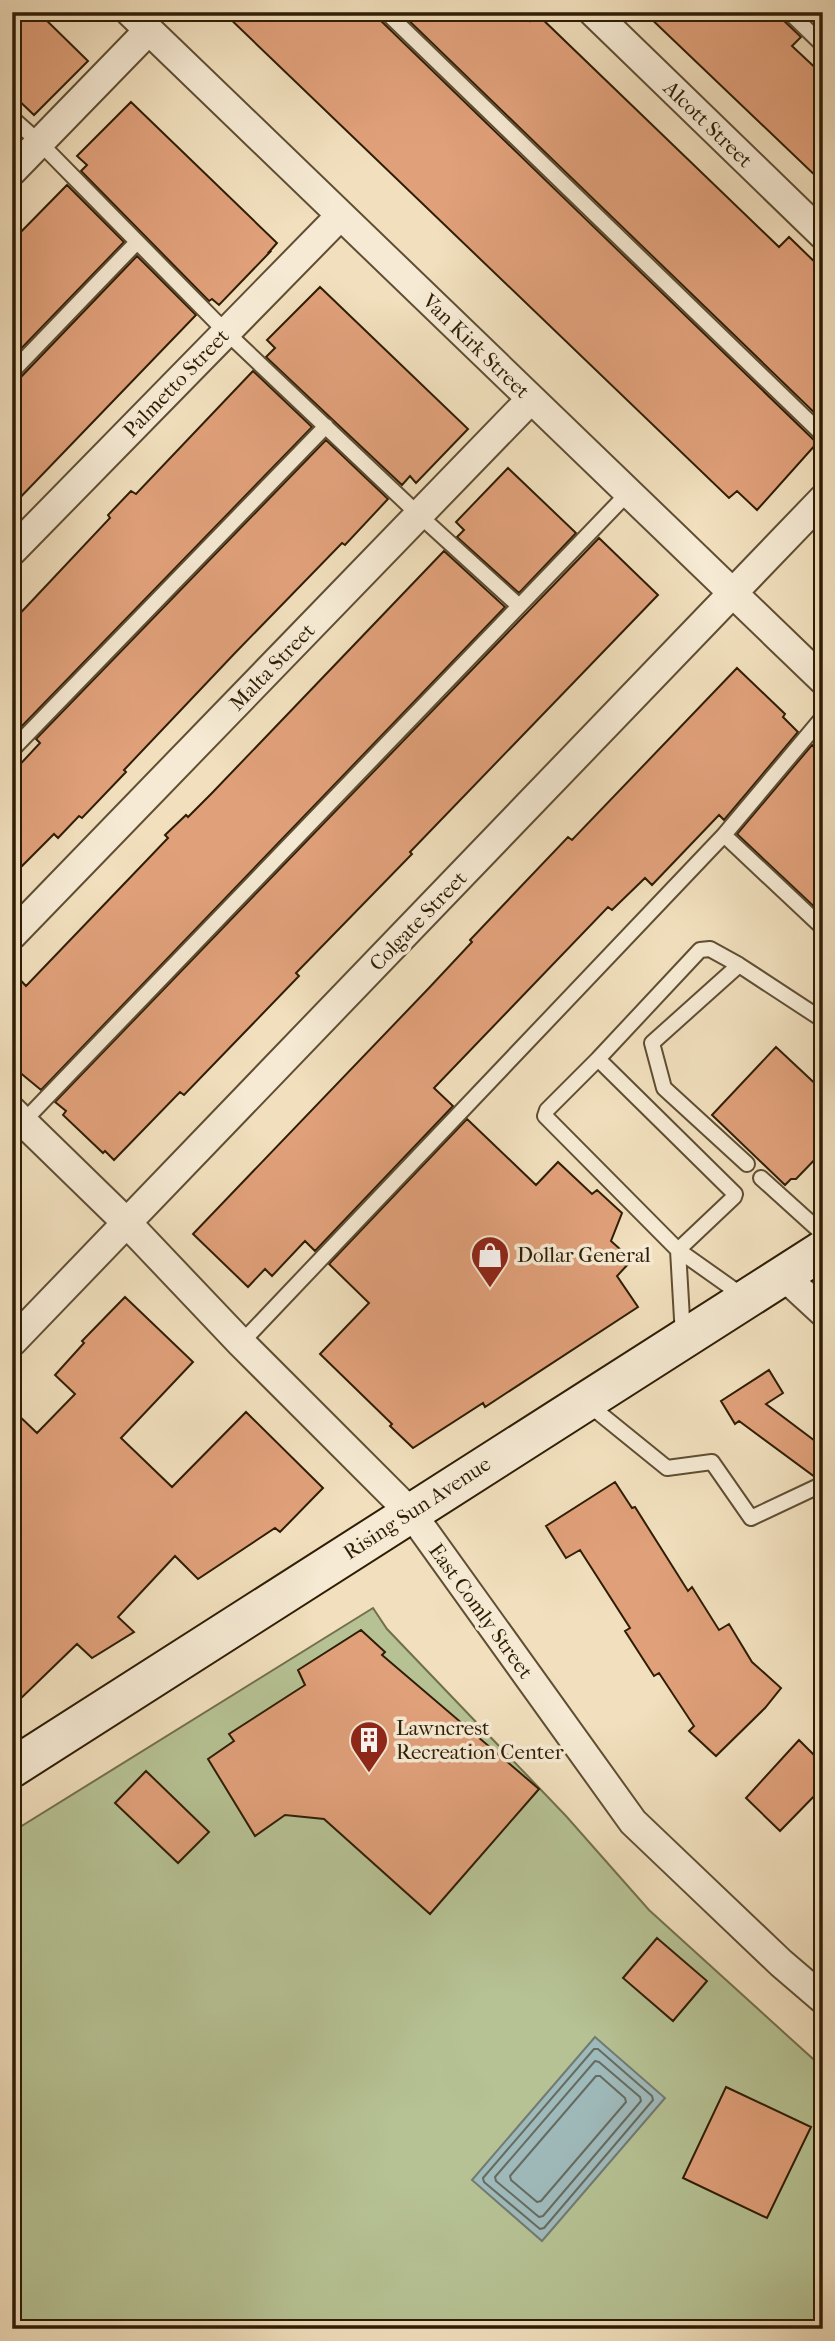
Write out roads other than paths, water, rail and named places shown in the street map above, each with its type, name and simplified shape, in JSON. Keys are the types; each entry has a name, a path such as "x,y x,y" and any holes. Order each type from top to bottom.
{"main road":[{"name":"Rising Sun Avenue","path":"12,1768 823,1250"}],"street":[{"name":"Alcott Street","path":"593,12 823,235"},
{"path":"12,171 40,143 139,21"},
{"name":"Van Kirk Street","path":"139,21 823,680"},
{"name":"Palmetto Street","path":"12,551 340,216"},
{"name":"Malta Street","path":"12,936 531,399"},
{"name":"Colgate Street","path":"12,1342 823,499"},
{"name":"East Comly Street","path":"18,1116 127,1223 241,1343 411,1513 633,1822 781,1963 823,1999"},
{"path":"784,1276 823,1312"}],"lane":[{"path":"386,12 823,435"},
{"path":"789,12 823,45"},
{"path":"12,118 40,143 226,332 519,606"},
{"path":"12,372 137,242"},
{"path":"12,750 326,426"},
{"path":"18,1116 628,493"},
{"path":"241,1343 724,835 823,718"},
{"path":"724,835 823,928"},
{"path":"747,1299 678,1250 545,1116 547,1110 700,950 710,949 823,1020"},
{"path":"738,965 652,1043 664,1088 747,1164"},
{"path":"598,1059 735,1194 678,1250 683,1339"},
{"path":"761,1178 823,1234"},
{"path":"585,1401 667,1468 712,1462 751,1518 823,1484"}],"water":[{"path":"595,2037 665,2098 542,2241 472,2180"}],"place":[{"name":"Dollar General","path":"490,1289"},
{"name":"Lawncrest Recreation Center","path":"369,1774"}]}
